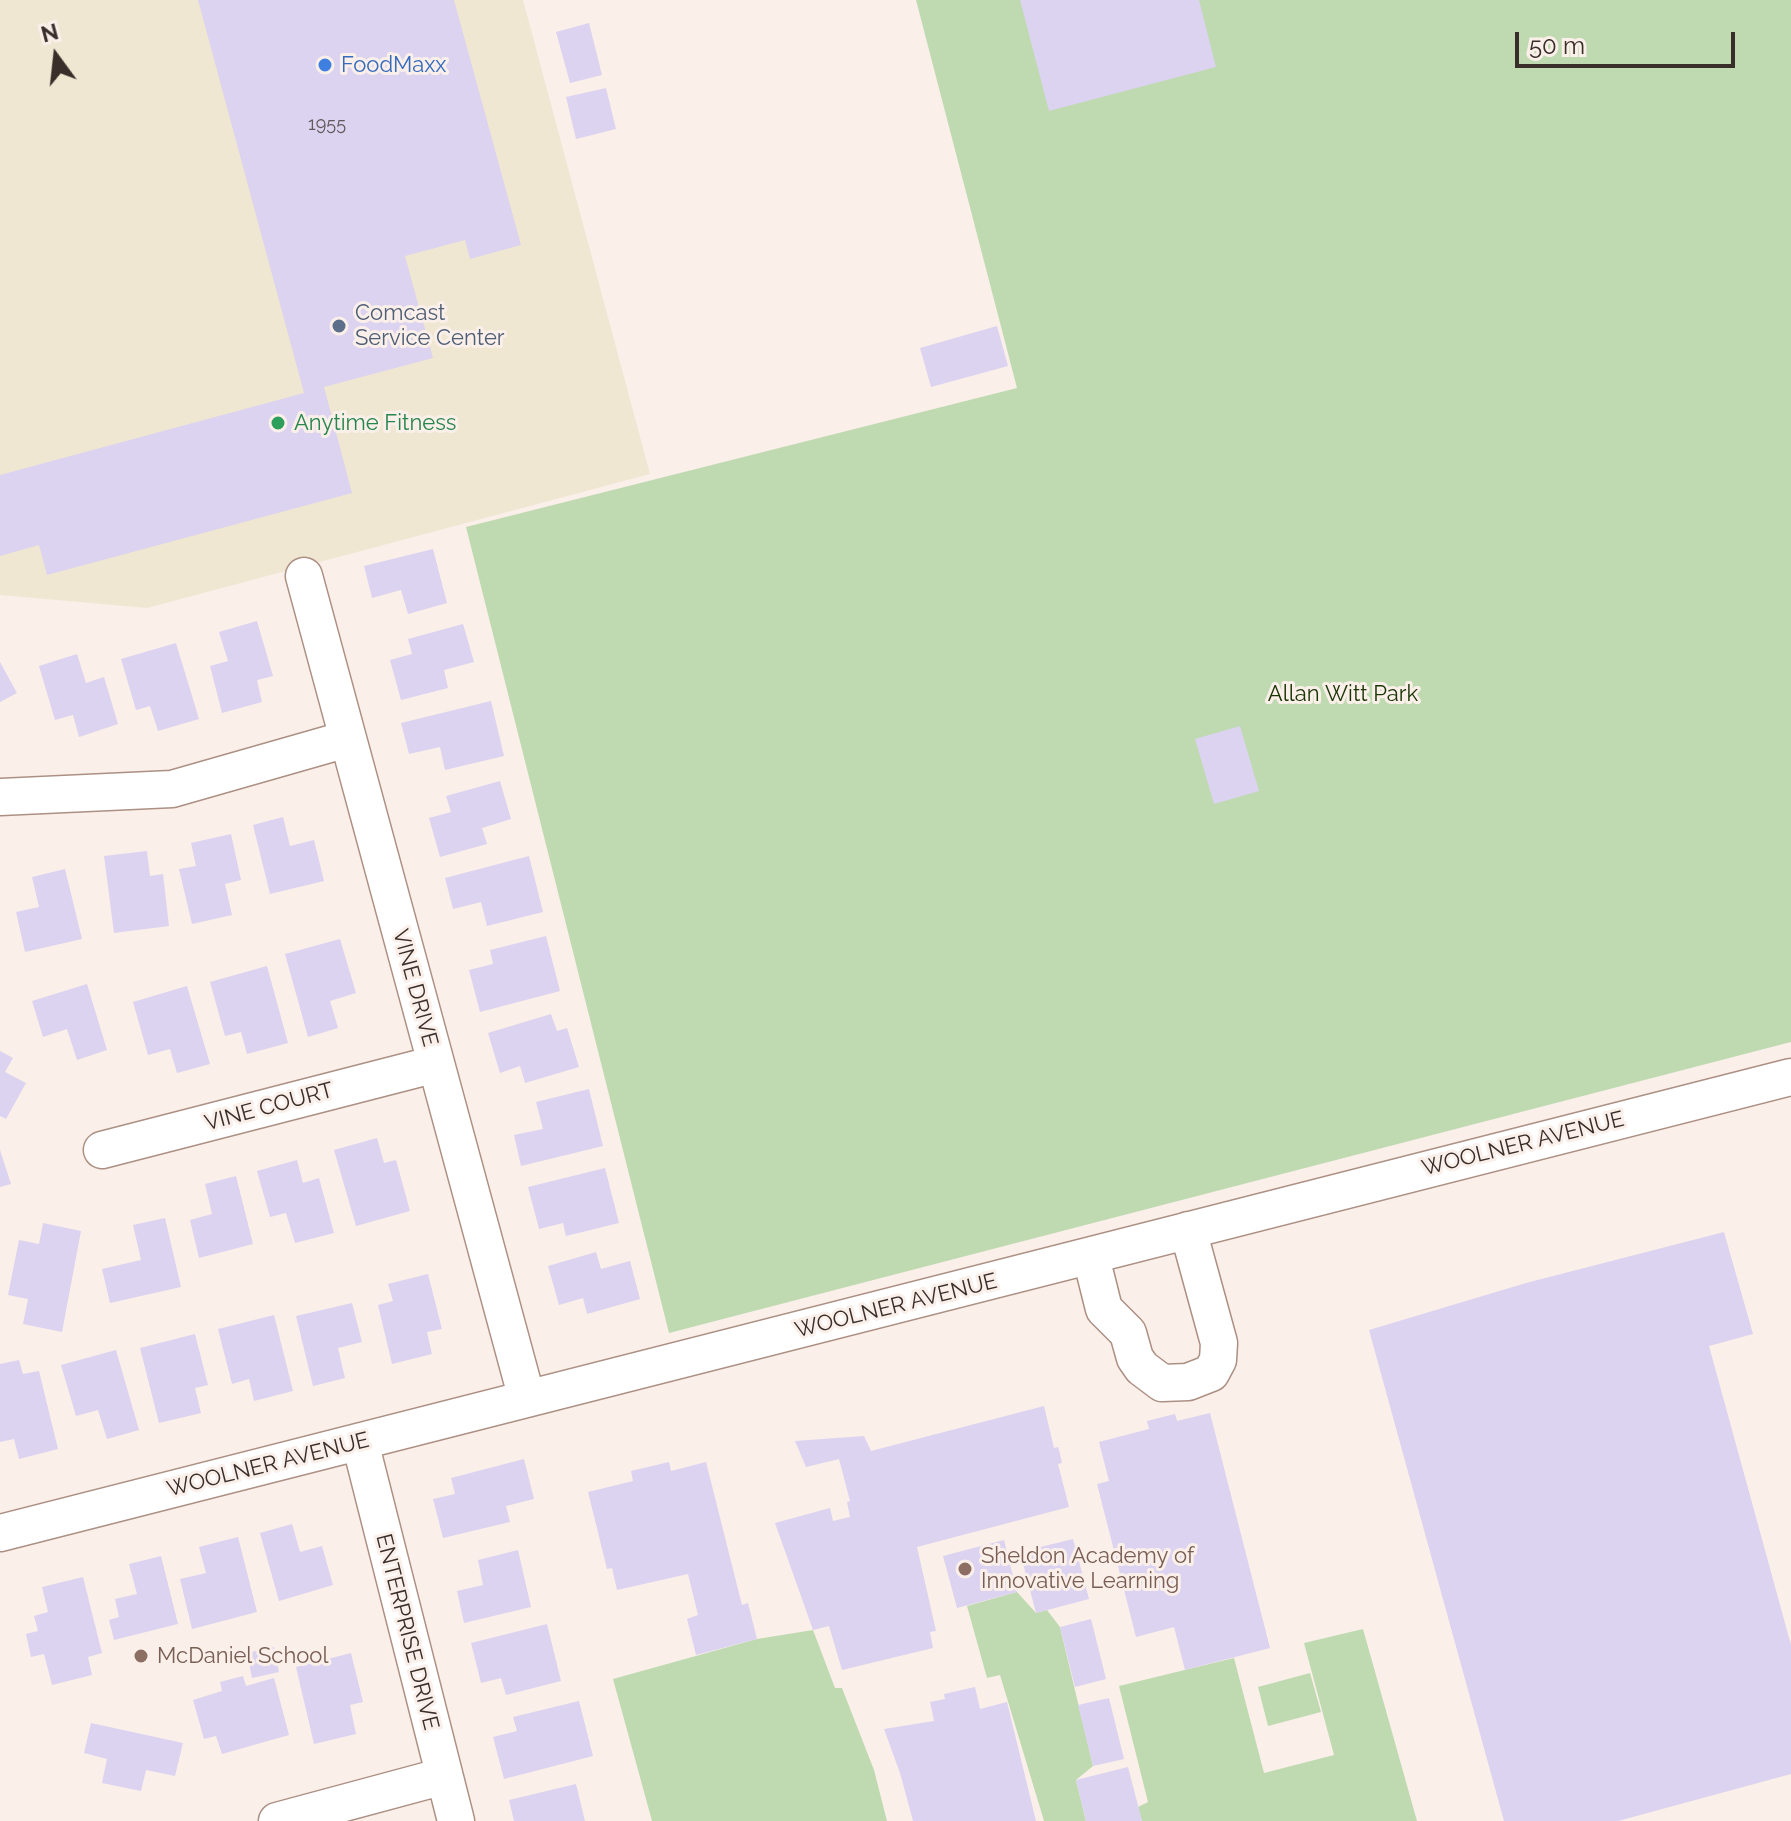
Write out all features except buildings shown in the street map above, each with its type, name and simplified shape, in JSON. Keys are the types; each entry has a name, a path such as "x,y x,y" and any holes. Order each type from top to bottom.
{"street":[{"name":"VINE DRIVE","path":"304,576 527,1399"},
{"path":"0,797 172,789 347,739"},
{"name":"VINE COURT","path":"102,1150 436,1064"},
{"name":"WOOLNER AVENUE","path":"0,1533 1791,1077"},
{"path":"1091,1257 1104,1309 1128,1333 1135,1358 1142,1368 1162,1383 1188,1382 1211,1373 1218,1360 1219,1343 1188,1230"},
{"name":"ENTERPRISE DRIVE","path":"360,1442 456,1821"},
{"path":"277,1821 444,1776"}],"shaded area":[{"path":"0,0 523,0 650,474 147,608 0,595"}],"green space":[{"name":"Allan Witt Park","path":"916,0 1791,0 1791,1042 669,1333 466,527 1017,388"},
{"path":"1017,1592 1036,1613 1047,1610 1060,1627 1093,1766 1076,1780 1086,1821 1044,1821 1000,1675 987,1678 967,1606"},
{"path":"1363,1629 1417,1821 1142,1821 1138,1807 1148,1802 1119,1686 1234,1658 1264,1773 1334,1755 1304,1643"},
{"path":"813,1630 835,1688 842,1688 874,1770 887,1821 652,1821 613,1679 757,1639"},
{"path":"1310,1673 1321,1712 1268,1726 1258,1687"}],"place":[{"name":"FoodMaxx","path":"325,65"},
{"name":"Comcast Service Center","path":"339,326"},
{"name":"Anytime Fitness","path":"278,423"},
{"name":"Sheldon Academy of Innovative Learning","path":"965,1569"},
{"name":"McDaniel School","path":"141,1656"}]}
